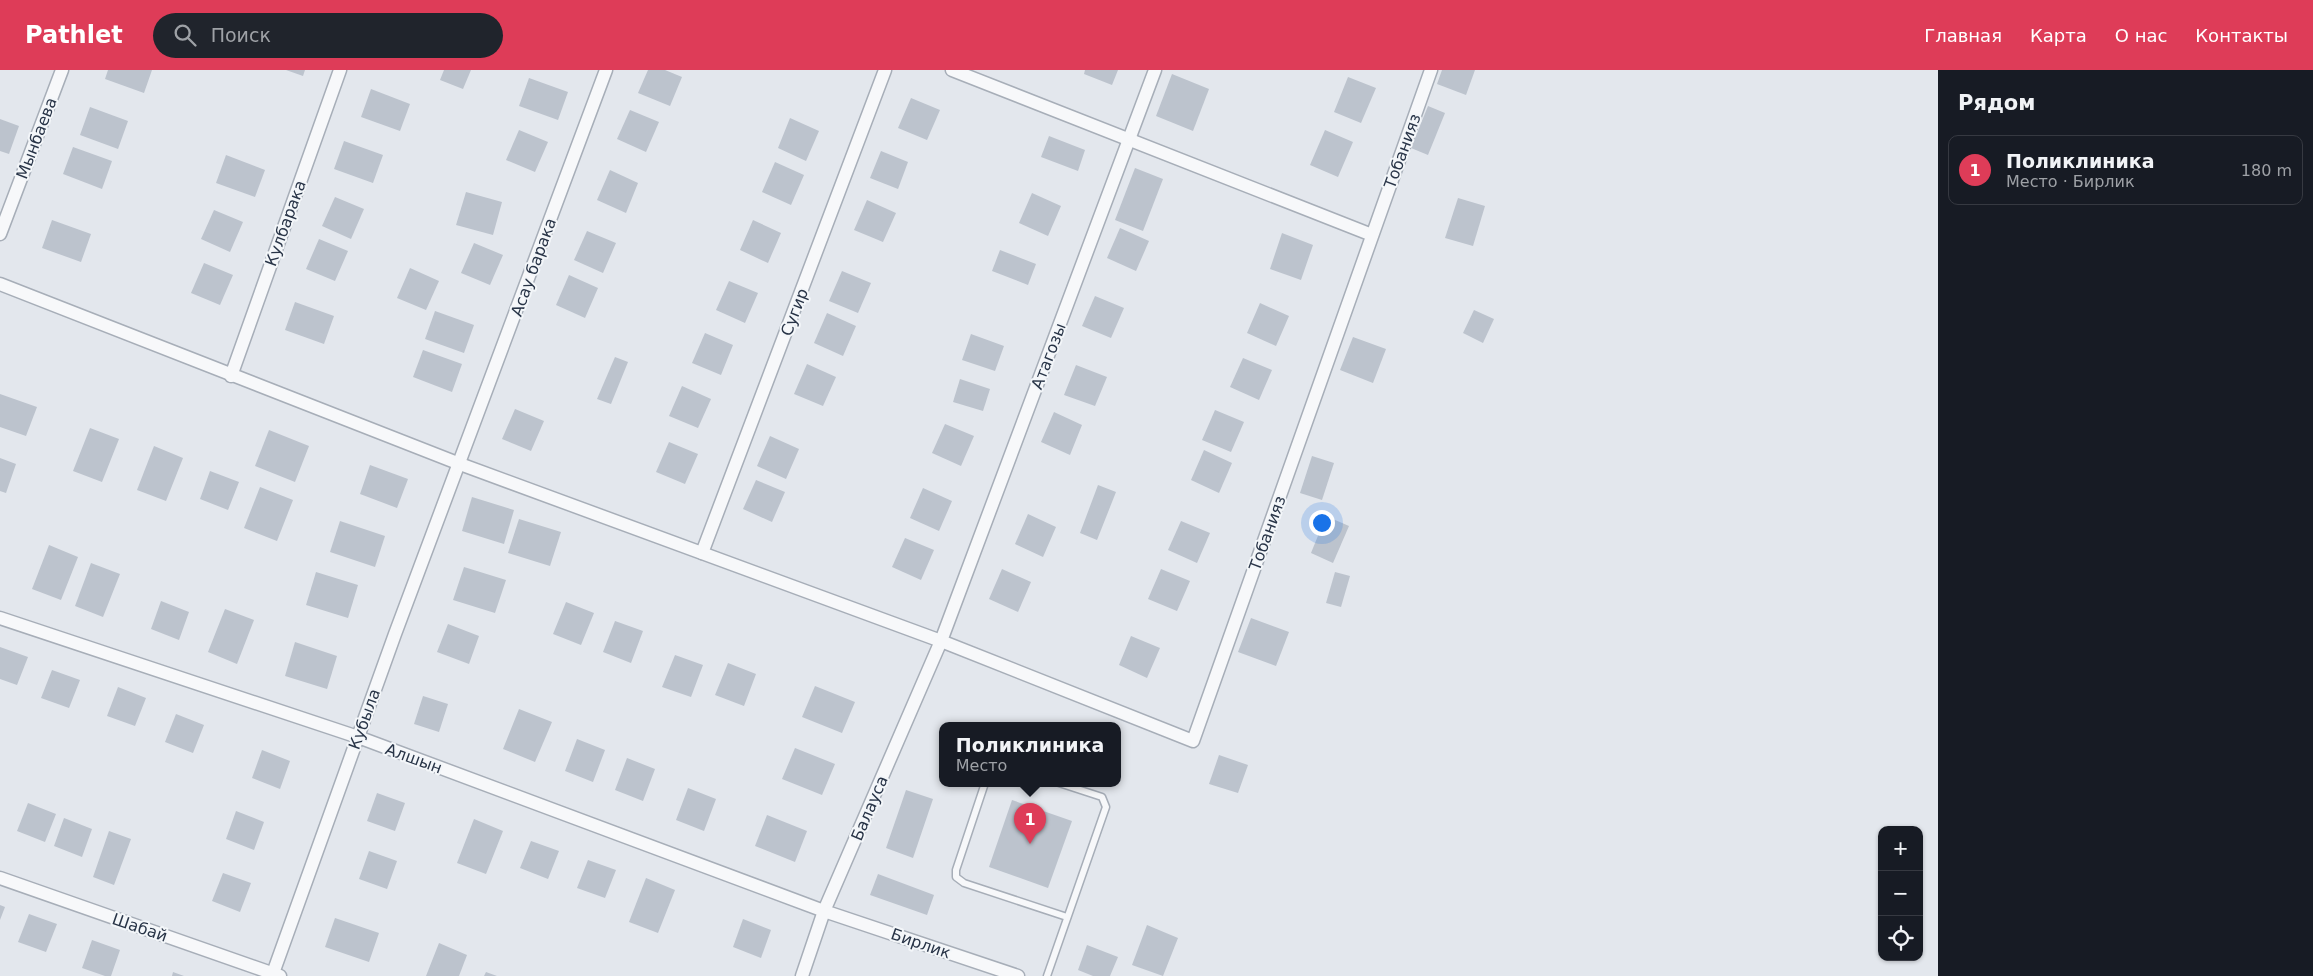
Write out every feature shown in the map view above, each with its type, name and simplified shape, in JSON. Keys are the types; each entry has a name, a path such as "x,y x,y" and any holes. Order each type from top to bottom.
{"street":[{"name":"Мынбаева","path":"0,234 62,70"},
{"name":"Кулбарака","path":"231,376 340,70"},
{"name":"Асау барака","path":"460,464 606,70"},
{"name":"Сугир","path":"702,553 885,70"},
{"path":"952,70 1372,235"},
{"name":"Атагозы","path":"941,641 1155,70"},
{"name":"Тобанияз","path":"941,641 1193,741 1431,70"},
{"path":"0,284 460,464 941,641"},
{"name":"Кубыла","path":"275,975 358,737 460,464"},
{"name":"Алшын","path":"0,618 358,737 824,911"},
{"name":"Балауса","path":"802,976 824,911 941,641"},
{"name":"Шабай","path":"0,878 275,975"},
{"name":"Бирлик","path":"824,911 1018,976"}],"lane":[{"path":"984,787 956,870 956,877 964,883 1067,917"},
{"path":"1047,976 1106,807 1102,797 1071,787"}],"building":[{"path":"108,70 152,70 144,93 105,79"},
{"path":"286,70 305,70 303,76"},
{"path":"444,70 471,70 463,89 440,80"},
{"path":"648,70 665,70 682,77 670,106 638,93"},
{"path":"1085,70 1118,70 1112,85 1084,74"},
{"path":"1442,70 1475,70 1466,95 1437,84"},
{"path":"1172,74 1209,89 1193,131 1156,116"},
{"path":"1348,77 1376,88 1361,123 1334,112"},
{"path":"529,78 568,92 558,120 519,106"},
{"path":"371,89 410,104 400,131 361,117"},
{"path":"911,98 940,110 927,140 898,128"},
{"path":"1428,106 1445,113 1428,155 1411,148"},
{"path":"90,107 128,121 118,149 80,135"},
{"path":"630,110 659,122 646,152 617,139"},
{"path":"790,118 819,131 806,161 778,148"},
{"path":"0,119 19,126 9,154 0,151"},
{"path":"519,130 548,142 535,172 506,160"},
{"path":"1325,130 1353,142 1338,177 1310,165"},
{"path":"1049,136 1085,150 1078,171 1041,157"},
{"path":"344,141 383,155 373,183 334,169"},
{"path":"73,147 112,161 102,189 63,174"},
{"path":"881,151 908,162 898,189 870,178"},
{"path":"226,155 265,170 255,197 216,183"},
{"path":"775,162 804,175 791,205 762,192"},
{"path":"1135,168 1163,179 1143,231 1115,220"},
{"path":"610,170 638,183 626,213 597,200"},
{"path":"466,192 502,202 493,235 456,225"},
{"path":"1032,193 1061,206 1048,236 1019,223"},
{"path":"335,197 364,209 351,239 322,226"},
{"path":"1458,198 1485,206 1473,246 1445,238"},
{"path":"867,200 896,213 883,242 854,230"},
{"path":"214,210 243,222 230,252 201,239"},
{"path":"52,220 91,234 81,262 42,248"},
{"path":"753,220 781,233 768,263 740,250"},
{"path":"1120,228 1149,241 1136,271 1107,258"},
{"path":"587,231 616,243 603,273 574,260"},
{"path":"1282,233 1313,245 1301,280 1270,269"},
{"path":"319,239 348,251 335,281 306,269"},
{"path":"474,243 503,255 490,285 461,273"},
{"path":"1000,250 1036,264 1028,285 992,271"},
{"path":"204,263 233,275 220,305 191,293"},
{"path":"410,268 439,281 426,310 397,298"},
{"path":"842,271 871,283 858,313 829,301"},
{"path":"569,275 598,288 585,318 556,305"},
{"path":"729,281 758,293 745,323 716,310"},
{"path":"1095,296 1124,308 1111,338 1082,326"},
{"path":"295,302 334,316 324,344 285,330"},
{"path":"1260,303 1289,316 1276,346 1247,333"},
{"path":"1474,310 1494,319 1483,343 1463,333"},
{"path":"435,311 474,325 464,353 425,339"},
{"path":"827,313 856,326 843,356 814,343"},
{"path":"705,333 733,345 721,375 692,363"},
{"path":"971,334 1004,346 995,371 962,360"},
{"path":"1353,337 1386,349 1373,383 1340,370"},
{"path":"423,350 462,364 452,392 413,377"},
{"path":"615,357 628,362 611,404 597,399"},
{"path":"1243,358 1272,370 1259,400 1230,387"},
{"path":"807,364 836,377 823,406 794,394"},
{"path":"1076,365 1107,377 1095,406 1064,395"},
{"path":"960,379 990,389 983,411 953,402"},
{"path":"682,386 711,399 698,428 669,416"},
{"path":"0,394 37,407 26,436 0,427"},
{"path":"515,409 544,421 531,451 502,439"},
{"path":"1215,410 1244,422 1231,452 1202,440"},
{"path":"1054,412 1082,425 1070,455 1041,442"},
{"path":"945,424 974,436 961,466 932,453"},
{"path":"90,428 119,439 102,482 73,471"},
{"path":"269,430 309,446 295,482 255,466"},
{"path":"770,436 799,449 786,479 757,466"},
{"path":"669,442 698,454 685,484 656,472"},
{"path":"154,446 183,458 166,501 137,490"},
{"path":"1204,450 1232,463 1219,493 1191,480"},
{"path":"1312,456 1334,463 1322,500 1300,493"},
{"path":"0,458 16,464 6,493 0,491"},
{"path":"370,465 408,479 397,508 360,494"},
{"path":"210,471 239,482 228,510 200,499"},
{"path":"756,480 785,492 772,522 743,509"},
{"path":"1098,485 1116,492 1097,540 1080,533"},
{"path":"260,487 293,500 277,541 244,528"},
{"path":"923,488 952,501 939,531 910,518"},
{"path":"472,497 514,510 504,544 462,531"},
{"path":"1028,514 1056,527 1043,557 1015,544"},
{"path":"1326,516 1349,526 1333,563 1311,553"},
{"path":"519,519 561,532 550,566 508,553"},
{"path":"340,521 385,536 375,567 330,552"},
{"path":"1181,521 1210,533 1197,563 1168,550"},
{"path":"905,538 934,550 921,580 892,567"},
{"path":"49,545 78,557 61,600 32,589"},
{"path":"91,563 120,574 103,617 75,606"},
{"path":"464,567 506,580 495,613 453,600"},
{"path":"1002,569 1031,582 1018,612 989,599"},
{"path":"1161,569 1190,581 1177,611 1148,599"},
{"path":"316,572 358,585 348,618 306,605"},
{"path":"1335,572 1350,576 1341,607 1326,603"},
{"path":"161,601 189,612 179,640 151,629"},
{"path":"566,602 594,613 581,645 553,634"},
{"path":"225,609 254,620 237,664 208,652"},
{"path":"1251,618 1289,632 1276,666 1238,652"},
{"path":"615,621 643,631 631,663 603,652"},
{"path":"448,624 479,636 469,664 437,652"},
{"path":"1131,636 1160,648 1147,678 1119,665"},
{"path":"295,642 337,656 327,689 285,676"},
{"path":"0,647 28,657 17,685 0,679"},
{"path":"675,655 703,665 691,697 662,687"},
{"path":"728,663 756,674 744,706 715,695"},
{"path":"52,670 80,680 69,708 41,698"},
{"path":"815,686 855,702 842,733 802,717"},
{"path":"118,687 146,698 135,726 107,716"},
{"path":"423,696 448,704 439,732 414,724"},
{"path":"519,709 552,722 535,762 503,749"},
{"path":"176,714 204,725 193,753 165,742"},
{"path":"577,739 605,750 593,782 565,771"},
{"path":"795,748 835,764 822,795 782,779"},
{"path":"262,750 290,761 280,789 252,778"},
{"path":"1219,755 1248,765 1238,793 1209,784"},
{"path":"627,758 655,769 643,801 615,790"},
{"path":"688,788 716,799 704,831 676,820"},
{"path":"906,790 933,799 913,858 886,848"},
{"path":"377,793 405,803 395,831 367,821"},
{"path":"1012,800 1072,821 1048,888 989,867"},
{"path":"28,803 56,814 45,842 17,831"},
{"path":"236,811 264,822 254,850 226,839"},
{"path":"767,815 807,831 795,862 755,846"},
{"path":"64,818 92,829 82,857 54,846"},
{"path":"474,819 503,831 486,874 457,863"},
{"path":"109,831 131,839 114,885 93,877"},
{"path":"531,841 559,851 548,879 520,868"},
{"path":"369,851 397,861 387,889 359,879"},
{"path":"588,860 616,870 605,898 577,888"},
{"path":"223,873 251,883 240,912 212,901"},
{"path":"878,874 934,895 927,915 870,895"},
{"path":"646,878 675,890 658,933 629,922"},
{"path":"0,905 5,907 0,920"},
{"path":"29,914 57,924 46,952 18,942"},
{"path":"335,918 379,933 369,962 325,947"},
{"path":"743,919 771,930 761,958 733,947"},
{"path":"1147,925 1178,938 1163,976 1132,965"},
{"path":"92,940 120,950 111,976 105,976 82,968"},
{"path":"439,943 467,955 459,976 426,976"},
{"path":"1087,945 1118,957 1110,976 1093,976 1078,970"},
{"path":"173,972 184,976 172,976"},
{"path":"486,972 497,976 484,976"}],"place":[{"name":"Поликлиника","path":"1030,844"}]}
